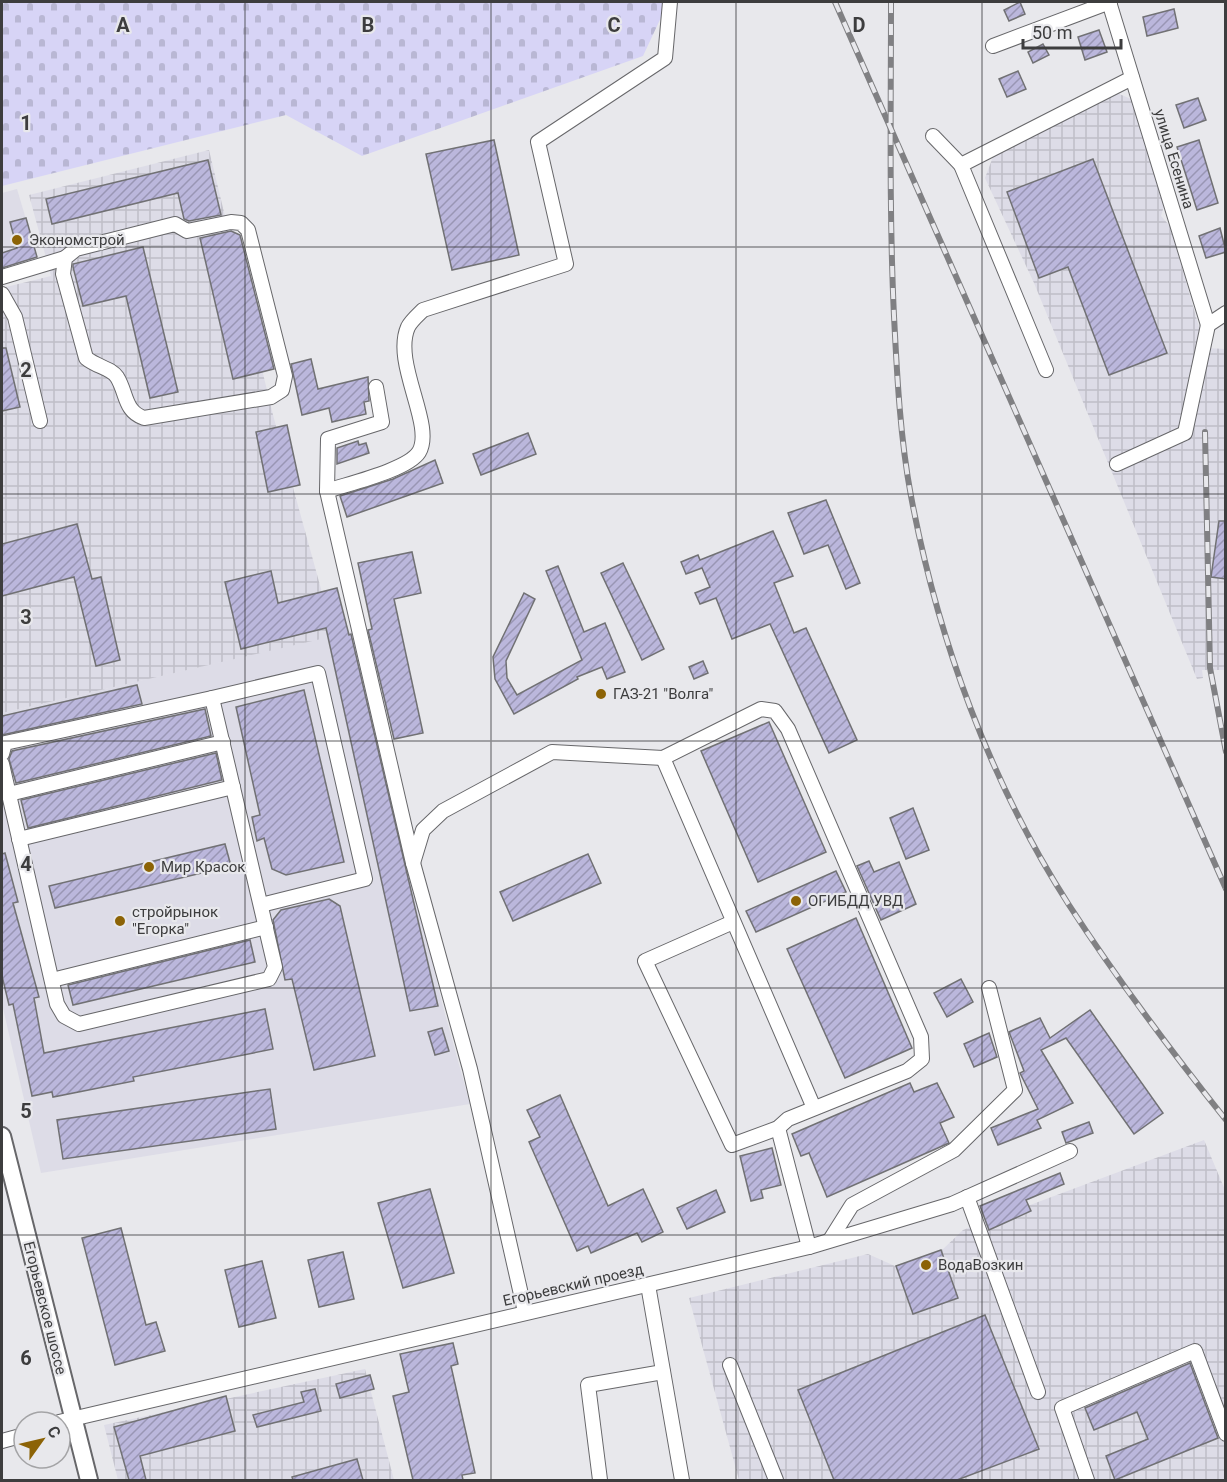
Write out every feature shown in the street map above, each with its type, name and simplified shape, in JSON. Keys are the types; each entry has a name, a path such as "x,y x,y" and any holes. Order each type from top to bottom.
{"main road":[{"name":"Егорьевское шоссе","path":"2,1136 64,1410"},
{"name":"Егорьевское шоссе","path":"72,1436 89,1480"}],"street":[{"path":"327,491 405,464 419,452 422,434 403,347 409,326 423,310 566,264 538,142 665,58 670,2"},
{"path":"993,46 1109,2"},
{"name":"улица Есенина","path":"1109,2 1208,325"},
{"path":"961,165 1132,78"},
{"path":"933,136 961,165 1046,370"},
{"path":"2,277 65,258 76,249 175,224 187,231 231,222 241,223 248,230 285,376 282,390 271,398 144,418 136,415 129,408 119,380 112,370 97,367 86,358 63,274 65,258"},
{"path":"2,294 15,317 39,421"},
{"path":"1117,464 1185,433 1208,325 1226,313"},
{"path":"376,387 382,422 328,439 327,491 413,863 427,890 525,1312"},
{"path":"2,754 5,743 318,673 365,879 261,905"},
{"path":"2,764 57,1004 64,1016 80,1024 269,979 275,967 212,698"},
{"path":"413,863 423,830 443,811 552,752 663,758 761,709 775,711 788,729 921,1037 922,1059 907,1071 813,1108 788,1119 778,1128 732,1145 645,961 733,922"},
{"path":"9,794 223,742"},
{"path":"663,758 813,1108"},
{"path":"19,839 233,787"},
{"path":"52,980 266,927"},
{"path":"830,1240 852,1205 954,1150 1015,1090 989,988"},
{"path":"778,1128 809,1247"},
{"name":"Егорьевский проезд","path":"72,1419 809,1247 967,1197 1070,1151"},
{"path":"967,1197 1038,1392"},
{"path":"648,1285 682,1480"},
{"path":"1087,1480 1062,1408 1195,1351 1226,1434"},
{"path":"730,1365 776,1480"},
{"path":"600,1480 588,1385 663,1372"}],"shaded area":[{"path":"1117,93 1131,99 1164,206 1161,216 1170,226 1201,334 1207,348 1225,349 1225,670 1202,670 1203,678 1197,679 1034,283 985,178 994,154"},
{"path":"209,150 273,415 334,636 2,713 2,288 51,276 29,195"},
{"name":"Экономстрой","path":"17,189 39,263 2,273 2,193"},
{"path":"357,630 442,1003 470,1104 41,1173 2,1004 2,713"},
{"path":"1204,1140 1225,1190 1225,1480 739,1480 689,1298 868,1254 895,1266 942,1250 963,1230"},
{"path":"365,1369 394,1480 118,1480 104,1425"}],"green space":[{"path":"2,2 662,2 664,11 643,56 362,156 286,115 2,186"}],"building":[{"path":"1020,2 1025,14 1009,21 1004,10"},
{"path":"1174,9 1178,28 1147,36 1143,17"},
{"path":"1099,30 1107,52 1085,60 1078,37"},
{"path":"1043,44 1049,55 1033,63 1028,52"},
{"path":"1018,71 1026,89 1007,97 999,79"},
{"path":"1198,98 1206,120 1184,128 1176,105"},
{"path":"494,140 519,255 452,270 426,154"},
{"path":"1199,140 1218,203 1197,210 1177,147"},
{"path":"1093,159 1167,353 1109,375 1068,267 1039,278 1007,192"},
{"path":"208,160 221,215 189,221 184,219 178,193 52,224 46,199"},
{"path":"26,218 37,257 2,268 2,253 17,248 10,222"},
{"path":"1220,228 1226,252 1206,258 1199,236"},
{"path":"231,231 240,235 274,369 233,379 200,238"},
{"path":"143,247 178,392 150,398 126,296 83,306 73,267 73,264"},
{"path":"2,348 6,348 20,407 2,411"},
{"path":"311,359 318,389 368,377 369,401 364,402 366,414 332,422 329,408 302,415 291,364"},
{"path":"287,425 300,485 268,492 256,432"},
{"path":"528,433 536,454 481,475 473,454"},
{"path":"358,441 359,445 366,443 369,453 337,464 337,448"},
{"path":"435,460 443,483 347,517 340,496 393,479"},
{"path":"826,500 860,583 846,589 828,545 804,554 788,513"},
{"path":"1219,521 1226,521 1226,579 1211,577"},
{"path":"77,524 92,579 101,577 120,660 96,666 74,577 2,596 2,544"},
{"path":"773,531 793,576 774,583 794,633 806,628 857,740 829,753 770,624 732,639 716,598 700,604 695,593 710,587 702,568 686,574 681,562 698,555 700,560"},
{"path":"412,552 421,593 394,599 423,733 394,739 368,630 372,629 358,563"},
{"path":"623,563 664,649 642,660 601,573"},
{"path":"558,566 584,632 605,623 625,672 607,679 602,667 577,677 578,679 514,714 495,679 493,657 524,593 535,599 506,661 507,678 517,695 582,660 546,571"},
{"path":"271,571 278,603 337,588 349,635 351,634 438,1006 410,1011 326,628 241,649 225,582"},
{"path":"703,661 708,673 694,679 689,667"},
{"path":"137,685 142,704 2,735 2,716"},
{"path":"304,690 344,862 286,875 272,869 264,838 257,841 252,817 260,815 236,707"},
{"path":"205,709 211,736 16,783 9,759 12,751"},
{"path":"769,722 826,852 758,882 701,751"},
{"path":"216,753 222,780 28,828 21,800"},
{"path":"913,808 929,850 906,859 890,818"},
{"path":"225,844 231,866 55,908 49,886"},
{"path":"5,853 18,902 13,903 39,997 34,998 44,1053 265,1009 273,1049 133,1077 134,1081 53,1097 52,1092 32,1096 13,1004 9,1005 2,976 2,854"},
{"path":"588,854 601,883 513,921 500,892"},
{"path":"869,861 874,872 899,862 916,904 881,920 857,866"},
{"name":"ОГИБДД УВД","path":"836,871 846,892 756,932 746,911"},
{"path":"329,899 340,906 375,1056 314,1070 292,979 285,980 273,920 281,910"},
{"path":"856,918 912,1048 845,1078 787,949"},
{"path":"250,940 255,962 73,1005 68,985"},
{"path":"961,979 973,1002 947,1017 934,993"},
{"path":"1090,1010 1163,1113 1134,1134 1066,1038 1041,1050 1073,1103 1037,1120 1041,1128 998,1145 991,1128 1038,1109 1020,1073 1024,1071 1009,1032 1040,1018 1050,1038"},
{"path":"442,1028 449,1051 435,1055 428,1032"},
{"path":"989,1033 997,1057 974,1067 964,1044"},
{"path":"910,1083 914,1092 937,1083 954,1117 940,1123 949,1143 827,1197 809,1153 801,1156 792,1134"},
{"path":"270,1089 276,1129 63,1159 57,1120"},
{"path":"560,1095 608,1206 643,1189 663,1232 642,1242 637,1233 591,1253 588,1246 577,1251 529,1142 540,1137 527,1110"},
{"path":"1089,1122 1093,1133 1066,1143 1062,1132"},
{"path":"772,1148 781,1185 761,1190 763,1198 751,1201 740,1156"},
{"path":"1060,1173 1064,1184 1026,1200 1031,1211 989,1230 980,1206"},
{"path":"430,1189 454,1273 403,1288 378,1203"},
{"path":"716,1190 725,1212 687,1229 677,1208"},
{"path":"121,1228 146,1325 156,1322 165,1351 115,1365 82,1238"},
{"path":"941,1250 958,1298 913,1314 896,1266"},
{"path":"343,1252 354,1299 319,1307 308,1260"},
{"path":"262,1261 276,1318 239,1327 225,1270"},
{"path":"985,1315 1039,1449 957,1480 834,1480 798,1390"},
{"path":"453,1343 458,1364 451,1366 475,1473 462,1475 463,1480 413,1480 393,1396 409,1392 400,1354"},
{"path":"1190,1363 1218,1438 1115,1480 1106,1456 1148,1439 1137,1412 1094,1430 1085,1408"},
{"path":"370,1375 374,1389 340,1398 336,1384"},
{"path":"315,1389 321,1411 257,1427 253,1415 304,1402 301,1392"},
{"path":"226,1396 235,1431 140,1456 146,1480 129,1480 114,1427"},
{"path":"357,1459 363,1480 293,1480 292,1477"}],"railway":[{"path":"835,2 1226,889"},
{"path":"891,2 891,237 898,383 904,451 911,496 936,603 952,656 991,760 1041,858 1087,933 1125,987 1226,1120"},
{"path":"1205,432 1210,668 1226,752"}],"place":[{"name":"Экономстрой","path":"17,240"},
{"name":"ГАЗ-21 \"Волга\"","path":"601,694"},
{"name":"Мир Красок","path":"149,867"},
{"name":"ОГИБДД УВД","path":"796,901"},
{"name":"стройрынок \"Егорка\"","path":"120,921"},
{"name":"ВодаВозкин","path":"926,1265"}]}
